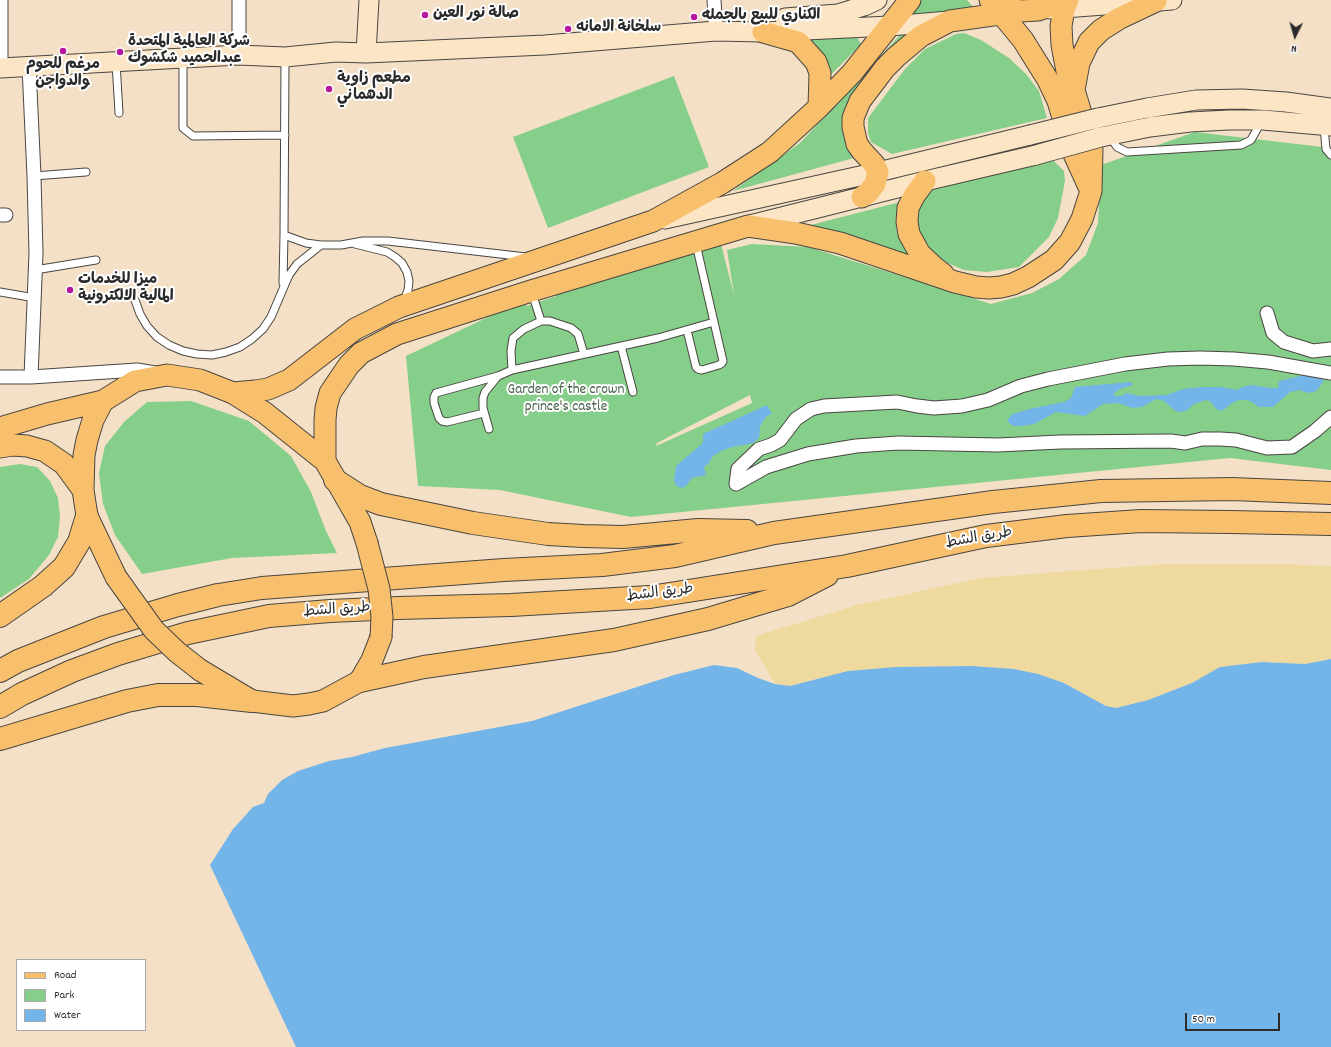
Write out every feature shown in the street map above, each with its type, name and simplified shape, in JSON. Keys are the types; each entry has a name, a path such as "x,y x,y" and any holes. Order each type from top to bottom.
{"highway":[{"path":"330,471 360,496 381,504 473,523 548,534 623,537 698,530 774,534"},
{"name":"طريق الشط","path":"0,670 18,661 104,627 218,595 262,588 602,565 675,556 774,534 992,502 1101,492 1232,489 1331,493"},
{"path":"0,616 44,586 64,567 79,542 87,516"},
{"name":"طريق الشط","path":"0,707 22,694 72,671 118,654 188,633 269,616 330,611 510,605 650,597 847,566 986,536 1067,526 1141,522 1331,524"},
{"path":"360,681 424,667 614,640 708,619 788,594 847,566"},
{"path":"0,739 127,702 158,695 197,695 252,701"}],"main road":[{"path":"366,53 369,0"},
{"path":"716,31 735,23 838,14 864,6 877,0"},
{"path":"653,221 722,183 770,152 819,107 852,73 910,0"},
{"path":"0,68 239,55 285,57 336,52 366,53 545,45 716,31 763,32 890,26 950,21 1008,7 1063,3 1164,1"},
{"path":"1074,90 1079,63 1089,42 1101,30 1120,18 1164,1"},
{"path":"748,226 796,233 840,243 955,282 989,288 1001,287 1023,279 1044,267 1063,251 1070,242 1082,219 1091,191 1092,148 1068,71 1062,45 1061,26 1063,3"},
{"path":"1008,7 1058,101 1073,152 1091,191"},
{"path":"862,197 868,193 875,184 878,172 874,164 862,151 854,135 853,118 856,109 875,81 896,56 921,36 950,21"},
{"path":"763,32 798,42 816,62 820,74 819,107"},
{"path":"233,393 268,389 289,380 355,329 399,307 653,221 878,172 1098,118 1196,100 1242,99 1329,120"},
{"path":"330,471 325,420 326,408 330,393 349,365 361,353 397,334 531,291 748,226 925,181 1036,155 1105,136 1150,127 1190,122 1229,120 1329,120"},
{"path":"925,181 914,196 908,208 907,222 909,234 920,254 935,268 955,282"},
{"path":"0,428 47,414 103,401 135,381 167,374 200,380 233,393 265,413 330,471 360,522 379,589 382,617 381,637 372,660 360,681 323,701 309,704 293,706 252,701 200,670 177,652 154,630 116,577 87,516 83,490 84,455 93,420 103,401"},
{"path":"0,447 13,445 27,446 45,451 64,464 83,490"}],"street":[{"path":"0,68 1,0"},
{"path":"239,55 240,0"},
{"path":"714,0 716,31"},
{"path":"29,66 34,176 35,270 31,377"},
{"path":"1267,313 1273,333 1284,342 1313,351 1331,350"},
{"path":"1331,373 1284,365 1234,359 1200,358 1168,360 1125,364 1048,379 1021,386 988,400 962,406 934,408 897,402 824,406 811,409 796,419 780,440 758,450 738,469 736,484 766,467 808,454 856,446 898,443 998,445 1060,442 1185,442 1202,439 1220,439 1236,440 1267,448 1292,447 1315,431 1331,417"},
{"path":"0,377 31,377 137,370 167,374"}],"lane":[{"path":"283,287 285,57"},
{"path":"183,58 183,128 193,136 285,135"},
{"path":"116,62 119,113"},
{"path":"1105,136 1117,147 1127,152 1240,145 1251,140 1263,120"},
{"path":"1329,120 1326,149 1331,155"},
{"path":"34,176 86,172"},
{"path":"284,235 306,243 321,245 341,245 363,241 388,242 540,259"},
{"path":"687,330 696,367 698,369 702,370 719,365 723,361 695,242"},
{"path":"351,243 386,252 402,263 407,272 409,281 405,299 399,307"},
{"path":"135,300 140,314 148,326 157,337 170,345 183,351 197,354 212,355 226,352 240,347 252,339 263,328 271,317 289,275 297,264 321,245"},
{"path":"35,270 96,260"},
{"path":"531,291 541,321"},
{"path":"0,292 35,298"},
{"path":"512,370 511,351 513,338 524,329 541,321 550,321 571,328 578,334 584,354"},
{"path":"484,413 447,422 442,421 438,418 434,397 436,393 498,376 512,370 658,338 714,322"},
{"path":"621,346 633,392"},
{"path":"489,429 483,408 483,398 485,392 498,376"}],"green space":[{"path":"921,0 967,0 975,9 907,18"},
{"path":"964,33 981,40 1009,58 1026,74 1039,91 1047,118 892,154 871,142 868,133 868,118 905,69 925,49 956,34"},
{"path":"901,34 907,34 888,55 844,130 846,145 854,158 733,191 800,143"},
{"path":"856,35 861,44 826,80 802,41"},
{"path":"674,76 709,167 548,228 513,137"},
{"name":"Garden of the crown prince's castle","path":"1195,132 1331,148 1331,470 1230,458 631,517 500,490 418,486 406,356 524,300 527,306 556,296 552,288 720,240 734,295 727,250 752,244 808,247 991,304 1032,293 1059,279 1086,255 1098,223 1101,165","holes":["750,395 752,403 656,446 657,443"]},
{"path":"1051,158 1064,171 1065,181 1058,218 1049,237 1019,267 987,272 964,270 933,257 922,247 913,217 925,192"},
{"path":"900,202 896,223 897,233 912,261 803,227"},
{"path":"191,401 249,421 291,456 311,492 326,531 337,553 232,558 142,574 115,535 103,504 99,473 105,446 124,422 147,402"},
{"path":"20,464 37,467 50,481 58,498 60,517 58,537 49,555 29,579 0,598 0,467"}],"sand":[{"path":"1164,564 1283,564 1331,566 1331,659 1305,664 1262,662 1220,667 1192,683 1148,700 1116,708 1106,706 1064,683 1014,669 972,666 896,667 816,679 790,686 775,684 755,650 756,636 857,605 980,578"}],"water":[{"path":"1305,375 1326,377 1318,389 1314,392 1308,393 1299,390 1290,392 1273,407 1259,407 1252,402 1239,400 1232,403 1222,411 1216,409 1211,402 1206,400 1194,404 1186,411 1179,412 1174,410 1164,401 1156,399 1142,407 1133,408 1118,403 1103,404 1085,416 1056,412 1034,424 1022,426 1013,426 1007,421 1012,414 1064,402 1071,398 1075,387 1131,382 1133,385 1122,388 1114,393 1115,396 1121,396 1127,393 1139,396 1167,395 1183,389 1202,387 1221,387 1237,390 1251,385 1278,388 1279,381"},
{"path":"767,405 772,414 767,416 763,421 760,427 759,438 753,443 723,450 713,456 704,467 706,475 692,478 686,486 682,488 676,486 674,480 676,466 703,443 703,434"},
{"path":"1331,659 1331,1047 296,1047 210,865 233,829 253,807 264,803 268,794 282,780 298,771 329,761 352,757 385,748 532,721 674,675 714,665 737,668 775,684 790,686 848,671 896,667 972,666 1014,669 1038,674 1064,683 1106,706 1116,708 1148,700 1192,683 1220,667 1262,662 1305,664"}],"place":[{"name":"صالة نور العين","path":"425,15"},
{"name":"الكناري للبيع بالجمله","path":"694,17"},
{"name":"سلخانة الامانه","path":"568,29"},
{"name":"مرغم للحوم والدواجن","path":"63,51"},
{"name":"شركة العالمية المتحدة عبدالحميد شكشوك","path":"120,52"},
{"name":"مطعم زاوية الدهماني","path":"329,89"},
{"name":"ميزا للخدمات المالية الالكترونية","path":"70,290"}]}
